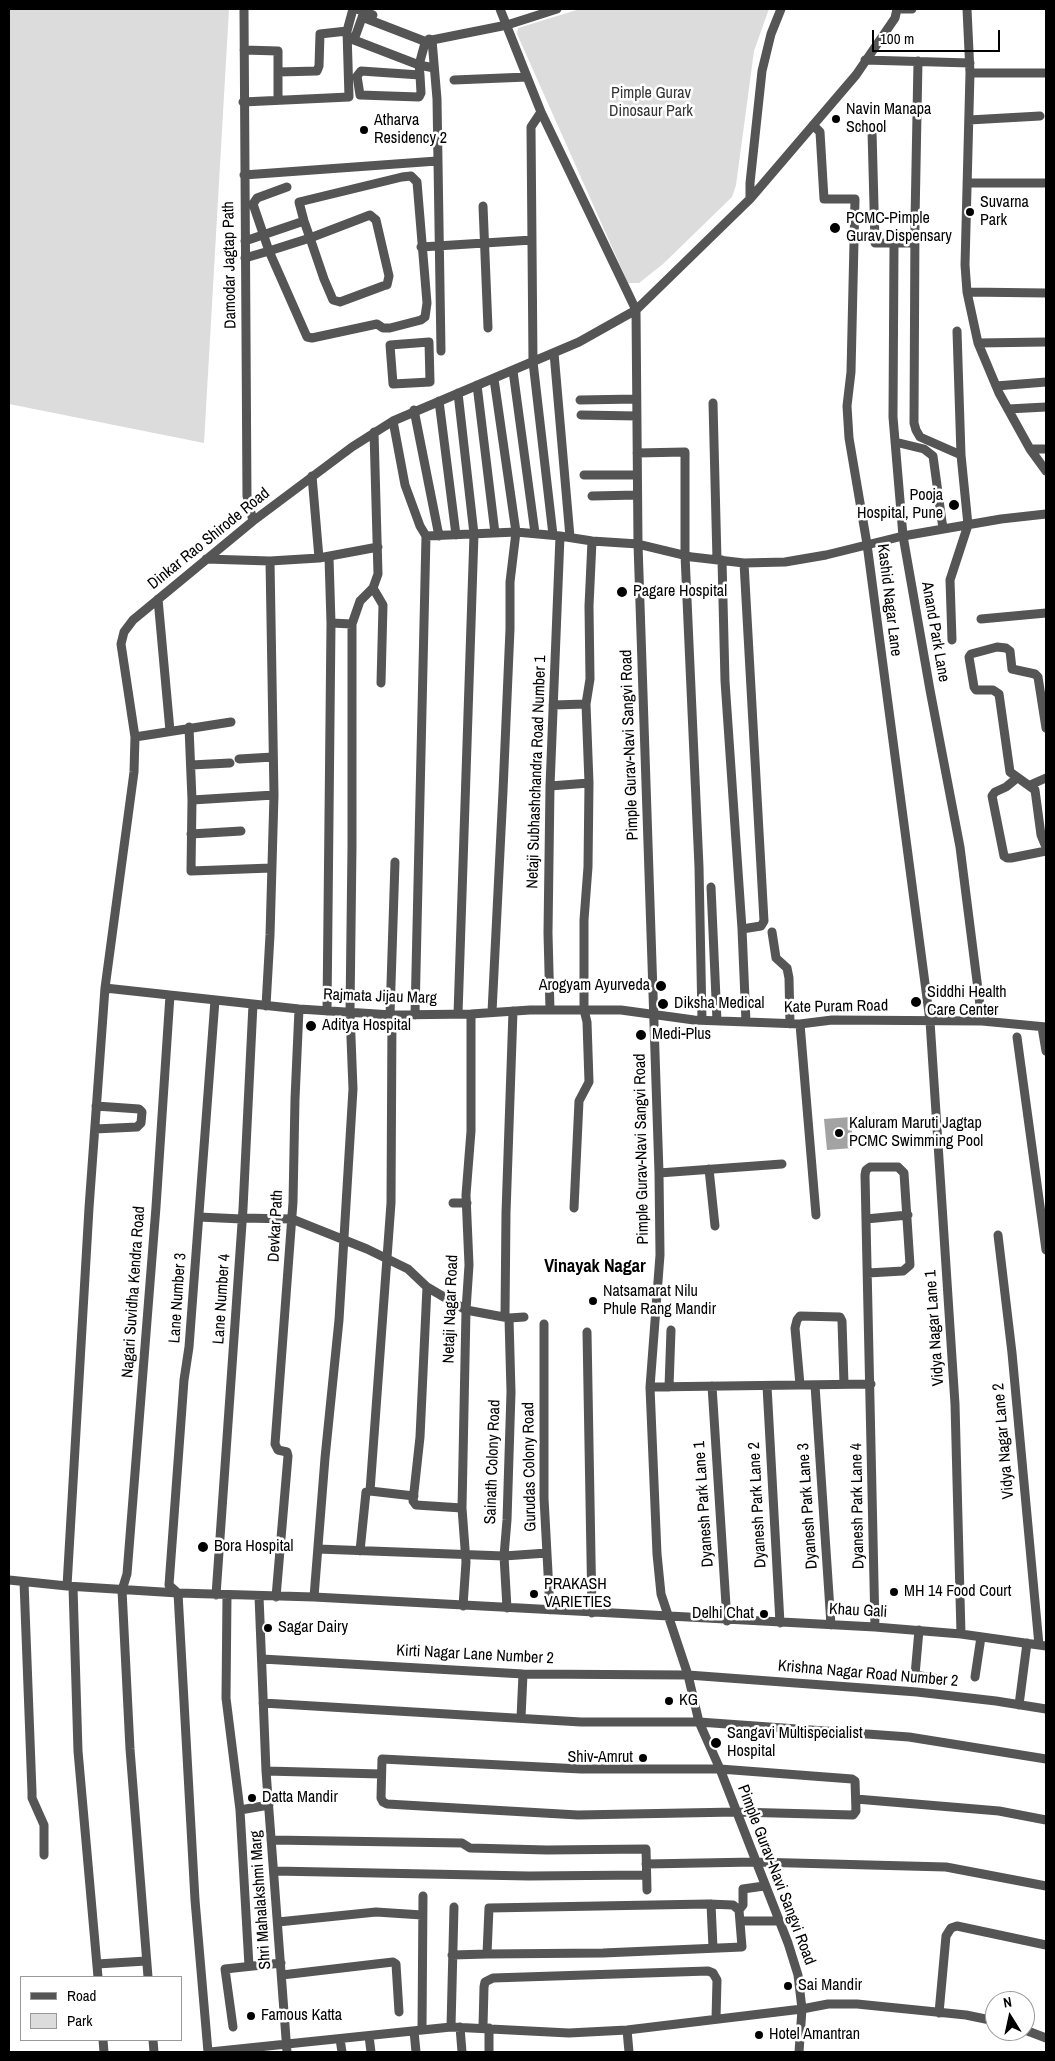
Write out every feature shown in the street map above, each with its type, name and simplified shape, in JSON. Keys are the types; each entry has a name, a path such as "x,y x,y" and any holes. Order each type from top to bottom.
{"street":[{"name":"Damodar Jagtap Path","path":"244,9 243,102 247,496 253,520"},
{"path":"500,9 541,112 636,310"},
{"path":"359,12 432,40 507,25 558,9"},
{"path":"750,199 762,71 771,34 781,9"},
{"path":"899,9 912,9"},
{"name":"Dinkar Rao Shirode Road","path":"98,1976 78,1751 70,1586 96,1106 105,988 132,794 135,737 121,644 124,632 133,620 253,520 374,432 414,410 494,379 579,342 636,310 750,199 856,76 899,9"},
{"path":"967,9 970,73 965,265 968,292 978,344 996,386 1030,449 1046,471"},
{"path":"243,102 349,97 347,31 359,12"},
{"path":"359,12 354,40 419,65 434,68"},
{"path":"359,12 425,42 419,65 420,75 421,93 419,97 359,94 357,76 359,72 420,75"},
{"path":"278,72 317,71 319,66 320,34 347,31"},
{"path":"432,40 437,99 441,351"},
{"path":"244,50 278,50 278,100"},
{"path":"865,60 970,62"},
{"path":"918,61 915,243 916,430 920,436 961,456"},
{"path":"970,73 1046,73"},
{"path":"454,80 528,77"},
{"name":"Netaji Subhashchandra Road Number 1","path":"541,112 531,127 533,362 556,535 548,933 550,1010"},
{"path":"969,120 1040,116"},
{"name":"Kashid Nagar Lane","path":"813,125 820,132 824,199 855,199 851,372 847,406 930,1021"},
{"path":"872,131 875,243 915,243"},
{"path":"244,175 437,161"},
{"path":"245,258 269,251 310,238 366,216 374,217 389,276 387,284 340,302 335,302 310,238 298,203 299,201 402,176 411,176 417,182 427,314 424,319 390,328 383,328 377,324 312,338 306,334 269,251 253,202 257,198 286,187"},
{"path":"967,183 1046,183"},
{"path":"483,206 488,328"},
{"path":"245,241 304,220"},
{"path":"421,247 532,240"},
{"name":"Anand Park Lane","path":"894,244 893,418 903,536 960,847 982,1022"},
{"path":"968,292 1046,293"},
{"name":"Pimple Gurav-Navi Sangvi Road","path":"636,310 638,544 659,1173 660,1255 650,1387 657,1554 661,1594 667,1617 688,1675 699,1722 720,1769 798,1975 802,2009 799,2052"},
{"path":"952,640 950,580 968,524 961,456 957,331"},
{"path":"429,342 430,382 393,384 390,345 441,341"},
{"path":"978,344 1046,342"},
{"path":"554,353 570,537"},
{"path":"512,371 535,534"},
{"path":"492,1012 510,628 510,582 516,532 494,379"},
{"path":"996,386 1046,382"},
{"path":"477,385 495,533"},
{"path":"458,393 474,534 458,1014"},
{"path":"580,400 636,399"},
{"path":"439,401 456,535"},
{"path":"713,404 725,681 742,929 746,1022"},
{"path":"1008,409 1046,408"},
{"path":"414,410 439,536"},
{"path":"582,416 637,416"},
{"path":"393,421 405,485 420,526 426,536 415,1015"},
{"path":"314,1597 339,1320 353,1089 350,1012 352,624 360,601 373,588 378,574 374,432"},
{"path":"895,442 924,449 933,456 943,529"},
{"path":"1030,449 1046,449"},
{"path":"637,452 685,452 685,555 699,867 702,1020"},
{"path":"584,475 637,475"},
{"path":"312,476 319,558"},
{"path":"592,496 637,495"},
{"path":"426,536 516,532 556,535 592,541 638,544 685,555 744,563 785,562 968,524 1046,514"},
{"path":"574,1208 579,1101 589,1082 587,1022 584,1010 584,904 588,867 589,783 586,704 590,680 589,606 592,541"},
{"path":"206,559 270,561 319,558 378,547"},
{"path":"327,1011 331,623 329,557"},
{"path":"266,1006 274,795 270,561"},
{"path":"742,929 761,926 764,921 744,563"},
{"path":"373,588 383,605 382,683"},
{"path":"158,599 170,731"},
{"path":"981,619 1046,613"},
{"path":"331,623 352,624"},
{"path":"1046,728 1038,677 1035,674 1012,669 1010,652 1006,648 997,647 971,654 969,657 976,690 993,690 999,694 1010,772 1017,778 1030,784 1035,790 1042,835 1046,847"},
{"path":"553,705 586,704"},
{"path":"135,737 189,727 231,722"},
{"path":"189,727 192,871 271,868"},
{"path":"191,765 273,757"},
{"path":"1017,778 992,796 1004,856 1011,858 1046,851"},
{"path":"1030,784 1046,778"},
{"path":"550,786 589,783"},
{"path":"192,800 274,795"},
{"path":"191,834 242,831"},
{"path":"370,1491 391,1203 391,1015 395,862"},
{"path":"711,887 717,1021"},
{"path":"772,932 776,958 787,968 790,978 790,1024"},
{"name":"Rajmata Jijau Marg","path":"105,988 266,1006 391,1015 471,1014 550,1010 621,1010 654,1016"},
{"name":"Nagari Suvidha Kendra Road","path":"148,1976 130,1749 122,1590 127,1574 156,1207 170,995"},
{"name":"Lane Number 3","path":"178,1593 169,1585 215,1000"},
{"name":"Lane Number 4","path":"216,1595 242,1218 253,1004"},
{"name":"Devkar Path","path":"276,1597 288,1456 287,1452 276,1449 276,1444 292,1219 300,1009"},
{"name":"Sainath Colony Road","path":"507,1608 504,1556 511,1392 507,1316 506,1213 513,1011"},
{"name":"Netaji Nagar Road","path":"464,1606 466,1554 462,1508 466,1310 469,1265 467,1203 471,1131 471,1014"},
{"name":"Kate Puram Road","path":"654,1016 790,1024 832,1020 930,1021"},
{"path":"930,1021 982,1022 1044,1027 1046,1051"},
{"name":"Vidya Nagar Lane 1","path":"930,1021 955,1404 961,1634"},
{"path":"800,1024 816,1215"},
{"path":"1017,1037 1046,1250"},
{"path":"95,1129 137,1127 141,1123 142,1112 139,1109 96,1106"},
{"path":"659,1173 782,1164"},
{"name":"Dyanesh Park Lane 4","path":"875,1627 866,1170 876,1166 898,1167 903,1170 908,1215"},
{"path":"709,1169 715,1226"},
{"path":"453,1202 467,1203"},
{"path":"866,1219 908,1215 910,1265 903,1271 868,1274"},
{"path":"199,1217 292,1219 408,1269 427,1287 466,1310 524,1317"},
{"name":"Vidya Nagar Lane 2","path":"998,1235 1042,1645"},
{"path":"427,1287 422,1400 413,1502 416,1505 462,1508"},
{"path":"800,1385 795,1328 796,1320 800,1316 840,1317 842,1321 844,1384"},
{"name":"Gurudas Colony Road","path":"544,1324 544,1498 550,1610"},
{"path":"669,1387 671,1330"},
{"path":"587,1332 592,1613"},
{"path":"650,1387 871,1384"},
{"name":"Dyanesh Park Lane 3","path":"815,1385 831,1625"},
{"name":"Dyanesh Park Lane 1","path":"712,1386 727,1620"},
{"name":"Dyanesh Park Lane 2","path":"767,1386 780,1622"},
{"path":"360,1551 366,1492 414,1496"},
{"path":"318,1549 504,1556 547,1553"},
{"name":"Khau Gali","path":"9,1580 122,1590 216,1595 314,1597 875,1627 961,1634 1042,1645"},
{"path":"24,1582 32,1792 44,1825 44,1855"},
{"path":"178,1593 195,1900 209,2052 287,2048 340,2039 455,2027 486,2027 569,2033 627,2030 802,2009 828,2004 857,2004 966,2015 985,2019"},
{"path":"227,1595 226,1698 240,1810 249,1966"},
{"name":"Shri Mahalakshmi Marg","path":"259,1596 266,1772 287,2048"},
{"path":"919,1630 915,1675 939,1679"},
{"path":"975,1677 981,1637"},
{"path":"1019,1705 1027,1643"},
{"name":"Kirti Nagar Lane Number 2","path":"262,1660 523,1674 688,1675"},
{"path":"521,1718 523,1674"},
{"name":"Krishna Nagar Road Number 2","path":"688,1675 917,1692 1046,1709"},
{"path":"263,1703 581,1722 699,1722 909,1736 1046,1759"},
{"path":"382,1759 581,1769 720,1769 852,1779 855,1781 856,1811 853,1815 736,1812 578,1815 388,1804 383,1802 381,1798 381,1774 382,1759"},
{"path":"266,1772 381,1774"},
{"path":"856,1799 999,1811 1046,1820"},
{"path":"240,1810 269,1805"},
{"path":"271,1840 462,1842 470,1848 646,1850 647,1890"},
{"path":"646,1864 755,1862 946,1867 1046,1886"},
{"path":"274,1871 646,1876"},
{"path":"452,1954 742,1947 740,1910 743,1905 743,1889 764,1886"},
{"path":"416,2052 423,1896"},
{"path":"487,1954 489,1908 711,1904 733,1905 740,1910"},
{"path":"711,1904 713,1948"},
{"path":"454,1907 452,1954 455,2027 462,2052"},
{"path":"278,1922 376,1912 422,1915"},
{"path":"740,1921 779,1921"},
{"path":"939,2013 946,1936 951,1928 957,1926 1046,1945"},
{"path":"97,1964 146,1961"},
{"path":"282,1975 394,1962 396,1964 399,2012"},
{"path":"234,2026 225,1969 281,1963"},
{"path":"489,2052 484,1987 485,1982 493,1978 708,1971 713,1973 717,1980 716,2019"},
{"path":"627,2030 629,2052"},
{"path":"369,2036 371,2052"},
{"path":"340,2039 342,2052"}],"green space":[{"path":"9,9 229,9 204,443 9,404"},
{"name":"Pimple Gurav Dinosaur Park","path":"580,9 769,9 754,51 736,185 732,197 663,264 639,283 628,283 517,34 518,28"}],"shaded area":[{"name":"Kaluram Maruti Jagtap PCMC Swimming Pool","path":"851,1117 853,1148 827,1150 824,1119"}],"place":[{"name":"Navin Manapa School","path":"836,119"},
{"name":"Atharva Residency 2","path":"364,130"},
{"name":"Suvarna Park","path":"970,212"},
{"name":"PCMC-Pimple Gurav Dispensary","path":"835,228"},
{"name":"Pooja Hospital, Pune","path":"954,505"},
{"name":"Pagare Hospital","path":"622,592"},
{"name":"Arogyam Ayurveda","path":"661,986"},
{"name":"Siddhi Health Care Center","path":"916,1002"},
{"name":"Diksha Medical","path":"663,1004"},
{"name":"Aditya Hospital","path":"311,1026"},
{"name":"Medi-Plus","path":"641,1035"},
{"name":"Kaluram Maruti Jagtap PCMC Swimming Pool","path":"839,1133"},
{"name":"Natsamarat Nilu Phule Rang Mandir","path":"593,1301"},
{"name":"Bora Hospital","path":"203,1547"},
{"name":"MH 14 Food Court","path":"894,1592"},
{"name":"PRAKASH VARIETIES","path":"534,1594"},
{"name":"Delhi Chat","path":"764,1614"},
{"name":"Sagar Dairy","path":"268,1628"},
{"name":"KG","path":"669,1701"},
{"name":"Sangavi Multispecialist Hospital","path":"716,1743"},
{"name":"Shiv-Amrut","path":"643,1758"},
{"name":"Datta Mandir","path":"252,1798"},
{"name":"Sai Mandir","path":"788,1986"},
{"name":"Famous Katta","path":"251,2016"},
{"name":"Hotel Amantran","path":"759,2035"}],"district":[{"name":"Vinayak Nagar","path":"595,1267"}]}
